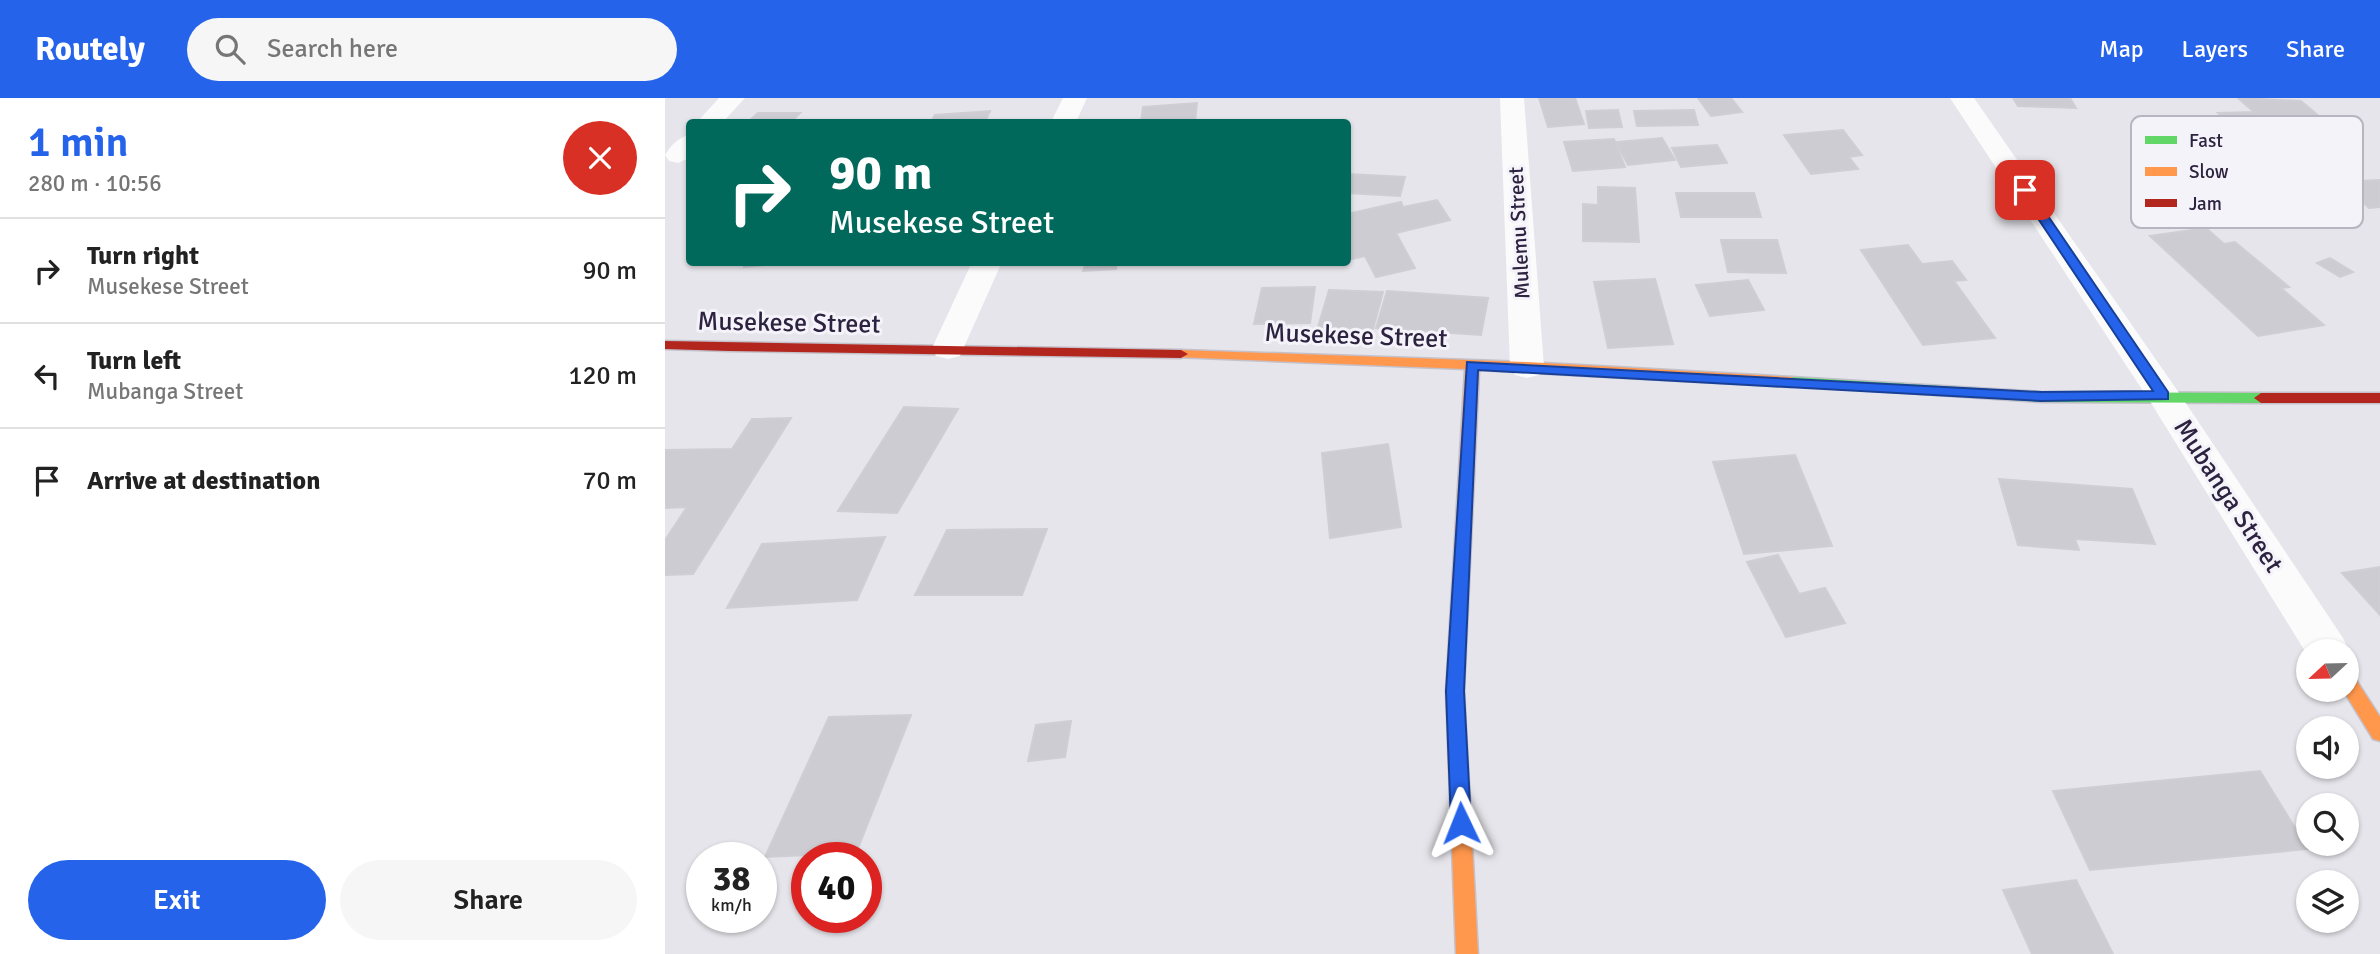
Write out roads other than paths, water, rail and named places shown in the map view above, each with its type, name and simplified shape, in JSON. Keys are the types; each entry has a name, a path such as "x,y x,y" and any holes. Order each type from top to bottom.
{"street":[{"path":"712,119 733,98"},
{"path":"1065,119 1075,98"},
{"name":"Mulemu Street","path":"1512,98 1527,367"},
{"name":"Mubanga Street","path":"1962,98 2163,396 2320,639"},
{"path":"948,348 985,266"},
{"name":"Musekese Street","path":"665,345 875,351 948,348 1527,367 2041,397 2380,398"},
{"path":"1467,954 1455,691 1472,365"},
{"path":"2359,700 2380,733"}]}
